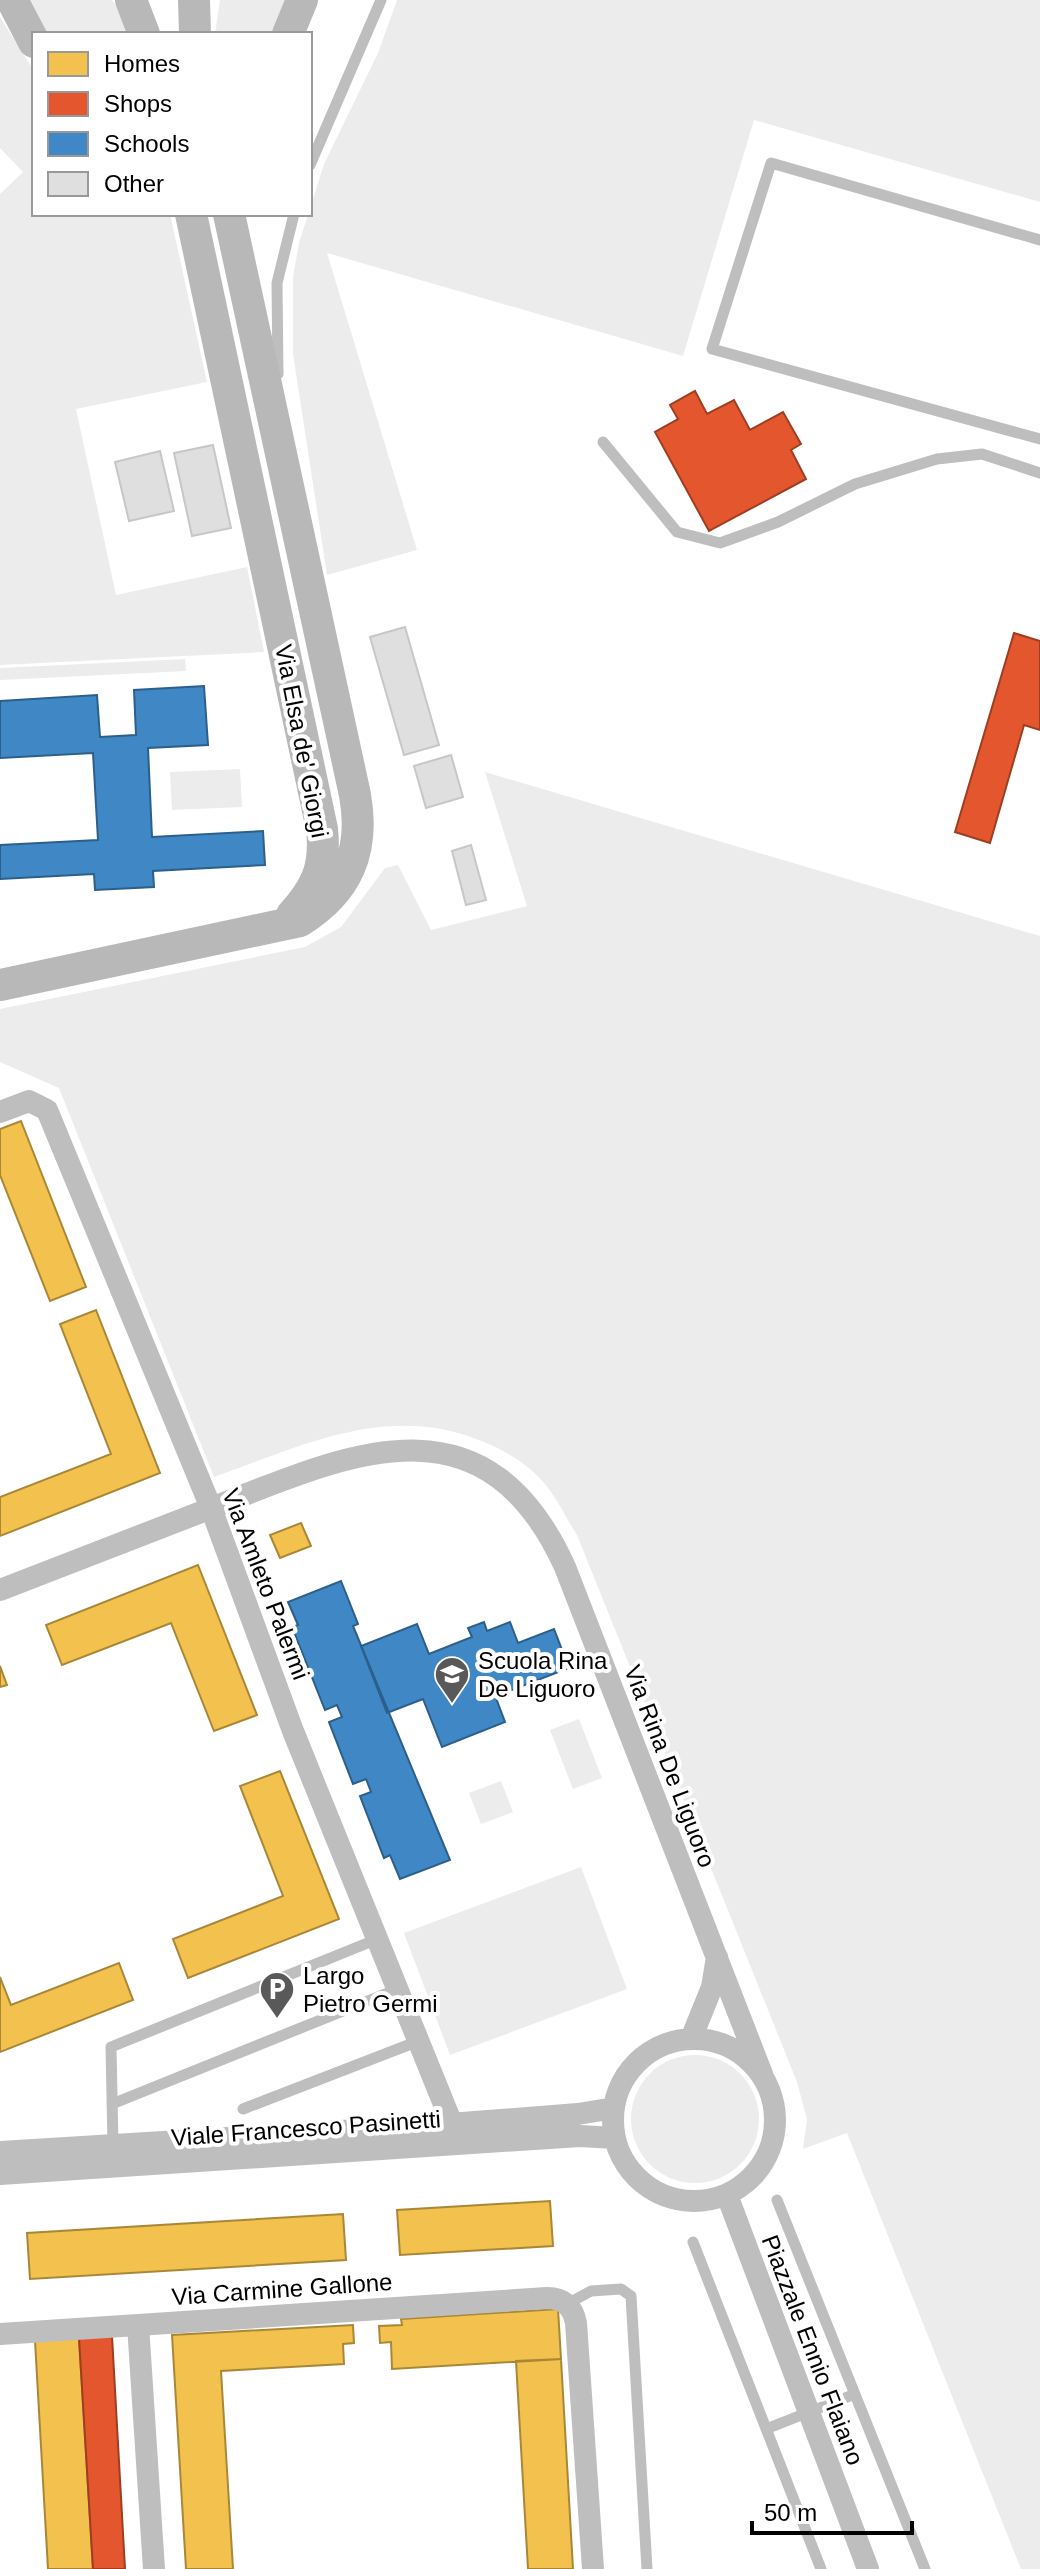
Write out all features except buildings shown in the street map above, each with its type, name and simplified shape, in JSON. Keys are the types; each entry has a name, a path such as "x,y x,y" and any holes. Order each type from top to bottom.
{"main road":[{"path":"12,0 32,38"},
{"path":"131,0 143,32"},
{"path":"194,0 195,32"},
{"path":"289,32 302,0"},
{"name":"Via Elsa de' Giorgi","path":"191,216 322,829 322,870 315,887 278,928"},
{"name":"Via Elsa de' Giorgi","path":"229,216 355,795 359,831 354,860 335,894 300,921 278,928"},
{"path":"0,985 278,928"}],"street":[{"name":"Via Amleto Palermi","path":"0,1112 29,1101 47,1110 211,1508 375,1940 452,2124"},
{"name":"Via Rina De Liguoro","path":"0,1590 333,1461 409,1450 445,1453 495,1476 525,1501 538,1517 565,1567 762,2074"},
{"path":"691,2039 712,1987 717,1956"},
{"path":"691,2039 718,2043 742,2055 762,2074 772,2096 776,2119 773,2143 763,2164 747,2182 727,2195 704,2201 680,2200 658,2193 631,2170 615,2138 614,2108 630,2071 647,2055 667,2044 691,2039"},
{"name":"Viale Francesco Pasinetti","path":"1,2170 113,2145 452,2124 578,2114 614,2108"},
{"name":"Viale Francesco Pasinetti","path":"1,2170 580,2136 615,2138"},
{"name":"Piazzale Ennio Flaiano","path":"727,2195 868,2569"},
{"name":"Via Carmine Gallone","path":"0,2334 547,2298 567,2304"},
{"path":"567,2304 576,2323 593,2569"},
{"path":"138,2325 154,2569"}],"lane":[{"path":"312,160 381,0"},
{"path":"1040,240 771,163 712,349 1040,439"},
{"path":"282,462 275,306 280,262 293,216"},
{"path":"603,442 677,532 720,543 778,522 855,484 937,459 982,454 1040,473"},
{"path":"113,2145 111,2047 375,1940"},
{"path":"112,2104 395,1990"},
{"path":"243,2109 416,2042"},
{"path":"777,2200 925,2569"},
{"path":"693,2242 821,2569"},
{"path":"567,2304 591,2291 621,2289 631,2296 647,2569"},
{"path":"766,2429 855,2394"}],"shaded area":[{"path":"27,0 112,0 136,32 45,32"},
{"path":"220,0 293,0 279,32 215,32"},
{"path":"397,0 1040,0 1040,202 754,120 683,356 327,253 417,550 327,575 293,354 293,277 299,243 308,216 312,216 312,202 324,164 378,53"},
{"path":"0,17 32,68 32,216 170,216 207,382 76,409 116,595 247,567 264,652 0,665 0,194 23,172 0,148"},
{"path":"185,659 186,671 0,680 0,668"},
{"path":"240,769 242,807 172,810 170,772"},
{"path":"485,772 1040,936 1040,2569 1021,2569 847,2133 803,2149 807,2120 797,2082 577,1535 552,1493 534,1472 498,1448 445,1430 411,1426 377,1427 345,1433 214,1477 59,1088 0,1062 0,1009 305,947 341,927 385,868 398,865 431,930 527,906"},
{"path":"579,1719 602,1778 573,1789 550,1730"},
{"path":"501,1781 513,1812 481,1824 469,1793"},
{"path":"581,1867 627,1989 450,2055 404,1933"},
{"path":"695,2055 719,2060 740,2074 754,2095 759,2119 754,2143 740,2164 719,2178 695,2183 671,2178 650,2164 636,2143 631,2119 636,2095 650,2074 671,2060"}],"place":[{"name":"Scuola Rina De Liguoro","path":"452,1705"},
{"name":"Largo Pietro Germi","path":"277,2020"}]}
